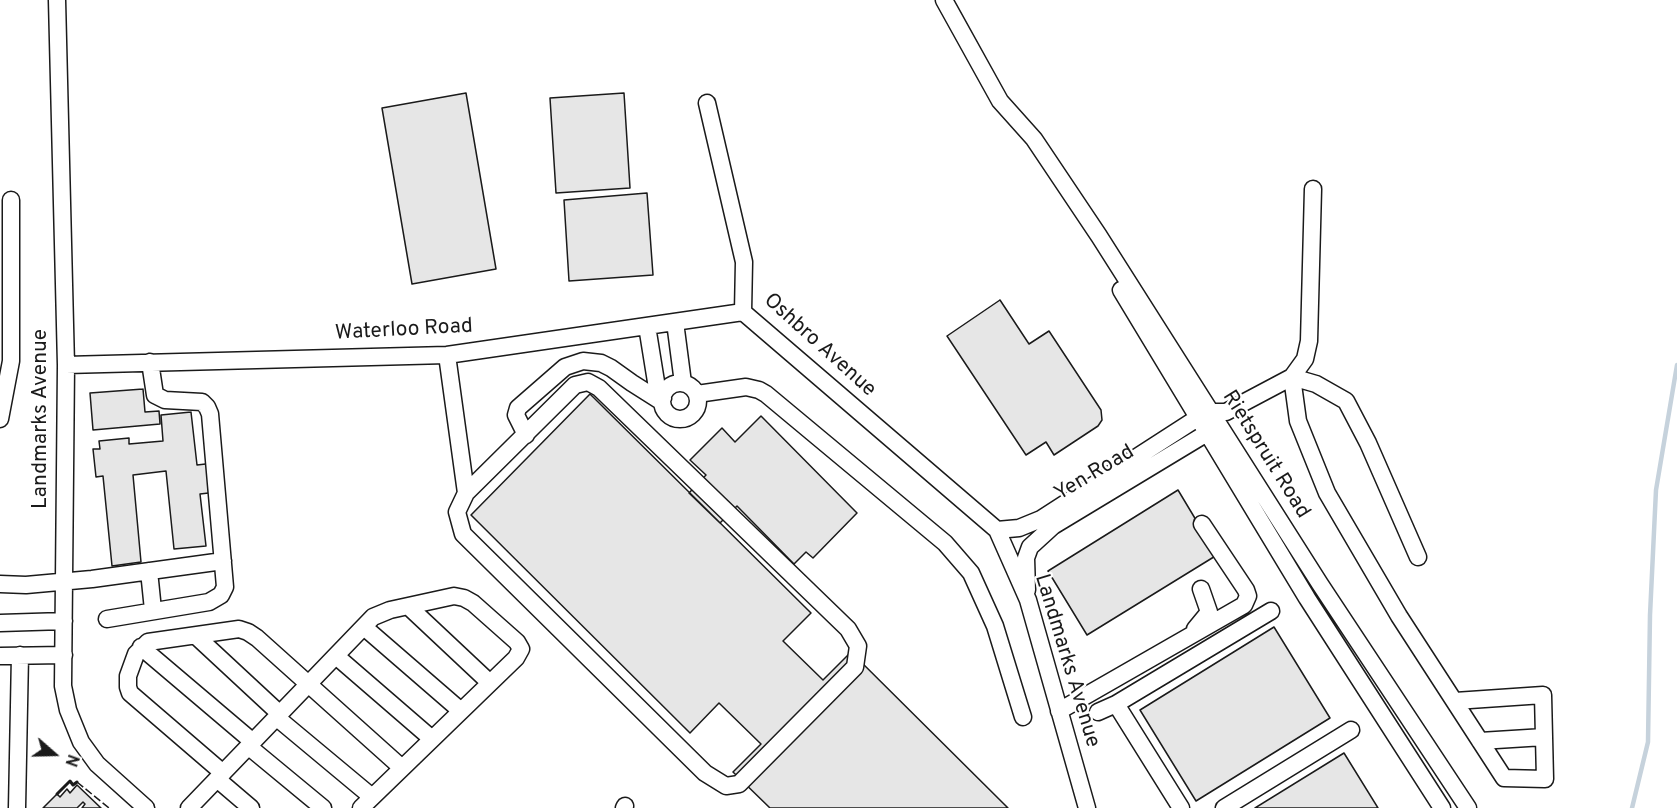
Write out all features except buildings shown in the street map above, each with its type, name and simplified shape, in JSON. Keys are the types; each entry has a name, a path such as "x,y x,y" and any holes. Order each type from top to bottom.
{"street":[{"name":"Landmarks Avenue","path":"57,0 66,365 63,686 68,710 81,742 97,764 146,808"},
{"name":"Rietspruit Road","path":"944,0 1000,101 1023,128 1037,160 1110,273 1212,420 1467,808"},
{"name":"Oshbro Avenue","path":"707,103 744,262 743,312 997,530"},
{"path":"1313,189 1309,341 1305,359 1292,377 1298,421 1327,493 1399,616 1504,778 1545,779 1543,695 1455,702"},
{"path":"0,419 11,361 11,200"},
{"name":"Waterloo Road","path":"66,365 447,355 743,312"},
{"path":"675,322 684,383"},
{"path":"647,326 657,388 663,400"},
{"path":"447,355 466,493"},
{"path":"526,435 516,415 518,408 565,368 583,361 601,363 663,400"},
{"path":"107,619 209,602 221,595 225,586 210,414 202,402 165,400 155,395 150,362"},
{"name":"Yen Road","path":"997,530 1020,528 1041,519 1212,420 1292,377"},
{"path":"1292,377 1316,384 1346,401 1368,443 1418,557"},
{"path":"588,382 598,388 848,629 858,646 855,667 739,784 726,786 705,773 463,534 457,512 466,493 575,385 588,382"},
{"path":"684,383 694,389 697,394 696,411 687,418 675,419 663,408 663,400 668,388 684,383"},
{"path":"697,394 746,387 759,390 945,543 971,573 995,626 1023,717"},
{"name":"Rietspruit Road","path":"1212,420 1307,598 1442,808"},
{"name":"Yen Road","path":"1028,600 1026,558 1030,547 1053,526 1212,420"},
{"path":"1059,711 1244,605 1248,597 1245,590 1202,524"},
{"name":"Landmarks Avenue","path":"997,530 1028,600 1087,808"},
{"path":"0,584 64,582 223,561"},
{"path":"148,571 153,610"},
{"path":"1191,635 1209,612 1200,589"},
{"path":"189,808 278,715 364,627 372,618 382,613 454,596 464,598 473,603 518,642 521,649 516,658 367,803 278,715 196,636"},
{"path":"408,606 490,683"},
{"path":"1098,712 1116,704 1271,611"},
{"path":"0,623 64,621"},
{"path":"364,627 461,711"},
{"path":"251,808 220,776 130,693 128,676 136,654 148,642 239,629 248,632 402,768"},
{"path":"141,647 323,808"},
{"path":"16,808 20,655"},
{"path":"0,656 63,655"},
{"path":"336,656 432,739"},
{"path":"1116,704 1181,808"},
{"path":"1224,808 1351,730"},
{"path":"1480,741 1544,737"}],"waterway":[{"path":"1632,808 1648,742 1650,615 1656,490 1677,365"}],"fence":[{"path":"77,782 109,808"}],"wall":[{"path":"57,794 70,781 73,785 77,782"}]}
